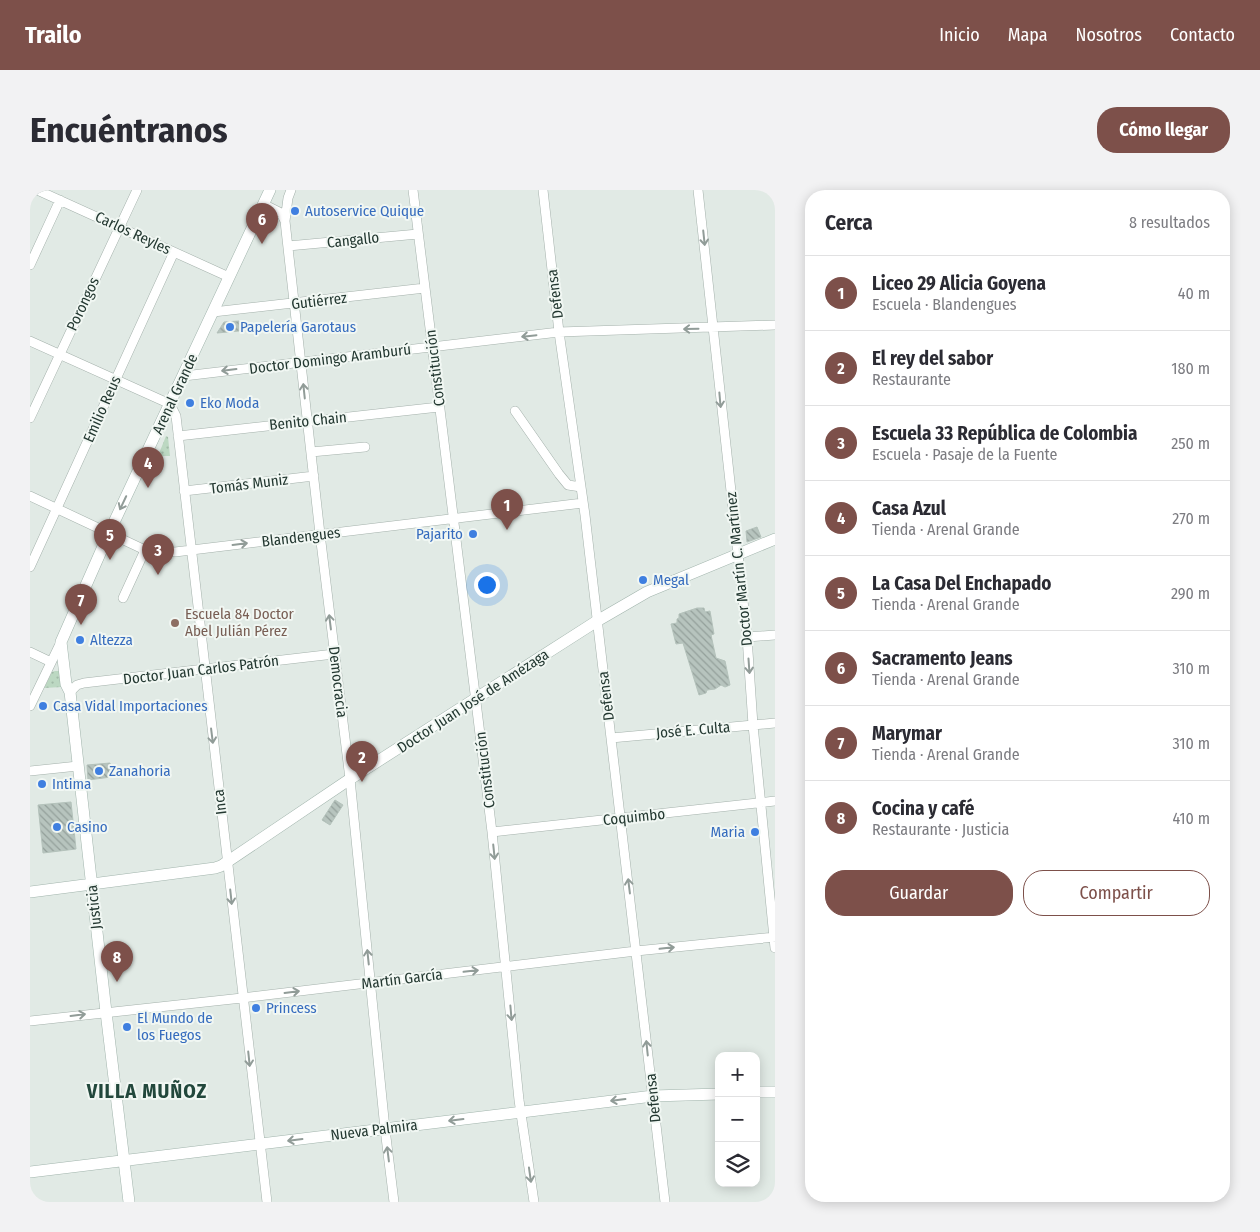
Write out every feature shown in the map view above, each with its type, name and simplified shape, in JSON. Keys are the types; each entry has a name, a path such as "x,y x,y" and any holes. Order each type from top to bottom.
{"street":[{"name":"Carlos Reyles","path":"38,190 229,277"},
{"name":"Porongos","path":"30,418 137,190"},
{"name":"Arenal Grande","path":"30,706 270,190"},
{"name":"Democracia","path":"291,190 285,221 350,779 394,1202"},
{"name":"Constitución","path":"413,190 439,406 455,519 492,832 520,1112 534,1202"},
{"name":"Defensa","path":"543,190 621,818 665,1202"},
{"name":"Doctor Martín C. Martínez","path":"698,190 714,329 720,406 747,637 753,725 775,948"},
{"path":"30,265 60,200"},
{"path":"264,204 281,213 285,221"},
{"name":"Cangallo","path":"288,246 418,234"},
{"name":"Emilio Reus","path":"30,567 174,252"},
{"name":"Gutiérrez","path":"213,312 425,288"},
{"name":"Doctor Domingo Aramburú","path":"184,376 560,332 714,329 775,325"},
{"path":"30,341 170,404"},
{"name":"Inca","path":"170,404 176,416 267,1202"},
{"name":"Benito Chain","path":"178,436 439,406"},
{"path":"515,410 568,485 581,488"},
{"path":"311,452 365,447"},
{"name":"Tomás Muniz","path":"184,491 314,476"},
{"name":"Blandengues","path":"30,496 145,550 175,552 583,503"},
{"name":"Doctor Juan José de Amézaga","path":"30,892 215,868 227,863 350,779 597,621 648,592 775,539"},
{"path":"122,598 145,550"},
{"path":"747,637 775,635"},
{"name":"Justicia","path":"61,642 66,684 70,692 129,1202"},
{"path":"30,652 51,662"},
{"name":"Doctor Juan Carlos Patrón","path":"70,692 77,685 84,683 334,654"},
{"name":"José E. Culta","path":"611,738 775,723"},
{"path":"30,771 78,766"},
{"name":"Coquimbo","path":"492,832 775,801"},
{"name":"Martín García","path":"30,1021 636,951 774,937"},
{"path":"760,1092 775,1092"},
{"name":"Nueva Palmira","path":"30,1172 653,1096 715,1094"}],"green space":[{"path":"166,436 168,437 170,456 158,456"},
{"path":"59,671 61,674 62,687 44,688 52,672"}],"building":[{"name":"Papelería Garotaus","path":"239,321 239,331 217,333 224,322"},
{"path":"757,527 761,537 747,542 746,531"},
{"path":"697,608 704,608 705,612 710,611 714,634 711,635 716,658 725,661 730,685 725,687 721,685 699,695 683,643 676,644 671,624 677,623 679,614"},
{"name":"Zanahoria","path":"110,763 111,777 88,780 87,765"},
{"path":"335,800 343,805 330,825 322,820"},
{"name":"Casino","path":"71,802 76,849 43,853 38,805"}],"place":[{"name":"Autoservice Quique","path":"295,211"},
{"name":"Sacramento Jeans","path":"262,244"},
{"name":"Papelería Garotaus","path":"230,327"},
{"name":"Eko Moda","path":"190,403"},
{"name":"Casa Azul","path":"148,488"},
{"name":"Liceo 29 Alicia Goyena","path":"507,530"},
{"name":"Pajarito","path":"473,534"},
{"name":"La Casa Del Enchapado","path":"110,560"},
{"name":"Escuela 33 República de Colombia","path":"158,575"},
{"name":"Megal","path":"643,580"},
{"name":"Escuela 84 Doctor Abel Julián Pérez","path":"175,623"},
{"name":"Marymar","path":"81,625"},
{"name":"Altezza","path":"80,640"},
{"name":"Casa Vidal Importaciones","path":"43,706"},
{"name":"Zanahoria","path":"99,771"},
{"name":"El rey del sabor","path":"362,782"},
{"name":"Intima","path":"42,784"},
{"name":"Casino","path":"57,827"},
{"name":"Maria","path":"755,832"},
{"name":"Cocina y café","path":"117,982"},
{"name":"Princess","path":"256,1008"},
{"name":"El Mundo de los Fuegos","path":"127,1027"}],"district":[{"name":"VILLA MUÑOZ","path":"147,1091"}]}
